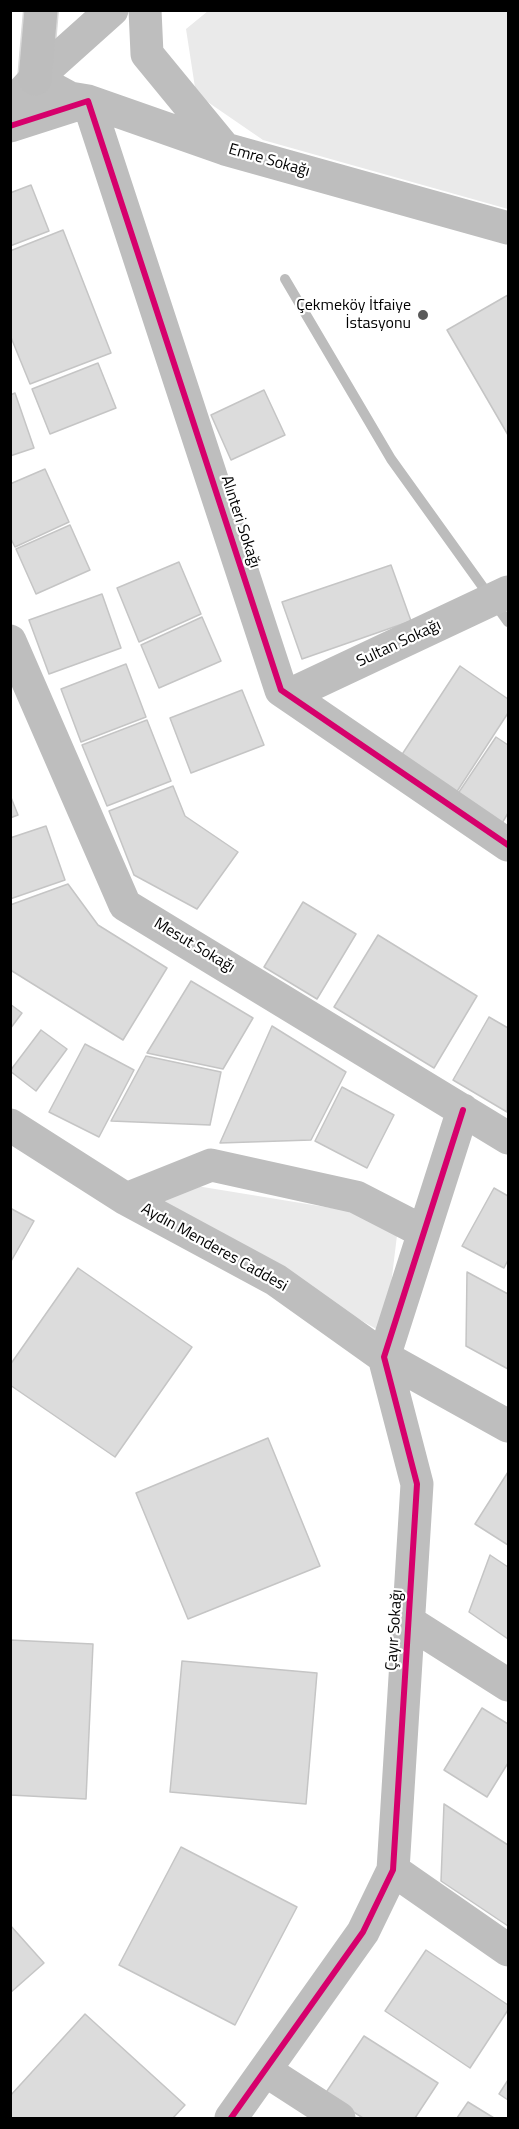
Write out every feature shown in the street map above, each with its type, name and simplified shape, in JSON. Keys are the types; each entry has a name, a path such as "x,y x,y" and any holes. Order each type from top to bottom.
{"highway":[{"path":"35,79 41,10"}],"street":[{"path":"10,106 35,79 112,10"},
{"path":"145,10 147,54 225,149"},
{"name":"Emre Sokağı","path":"35,79 56,92 225,149 508,228"},
{"path":"10,126 88,101"},
{"name":"Alınteri Sokağı","path":"88,101 281,690 508,845"},
{"name":"Sultan Sokağı","path":"289,695 508,592"},
{"name":"Mesut Sokağı","path":"10,640 125,905 508,1138"},
{"path":"384,1357 463,1110"},
{"name":"Aydın Menderes Caddesi","path":"10,1125 126,1198 276,1280 384,1357 508,1426"},
{"path":"126,1198 211,1165 356,1197 424,1232"},
{"name":"Çayır Sokağı","path":"231,2118 363,1932 393,1870 417,1484 384,1357"},
{"path":"409,1622 508,1685"},
{"path":"393,1870 508,1950"},
{"path":"266,2071 339,2118"}],"shaded area":[{"path":"208,11 508,11 508,209 263,140 196,94 186,29"},
{"path":"166,1181 399,1219 385,1334 159,1205"}],"building":[{"path":"31,185 49,231 10,246 10,193"},
{"path":"63,230 111,353 30,384 10,335 10,251"},
{"path":"508,295 508,435 447,330"},
{"path":"98,363 116,408 50,434 32,389"},
{"path":"264,390 285,435 231,460 211,415"},
{"path":"15,393 34,448 10,456 10,395"},
{"path":"45,469 69,522 15,547 10,537 10,484"},
{"path":"70,525 90,570 36,594 16,549"},
{"path":"179,562 201,614 139,642 117,588"},
{"path":"391,565 411,621 302,659 282,602"},
{"path":"102,594 121,648 49,674 29,620"},
{"path":"202,617 221,661 159,688 141,645"},
{"path":"126,664 146,717 81,742 61,689"},
{"path":"460,666 508,699 508,713 456,793 401,756"},
{"path":"242,690 264,745 191,773 170,718"},
{"path":"147,720 171,781 107,806 82,745"},
{"path":"496,737 508,745 508,813 501,825 457,795"},
{"path":"173,786 185,816 238,852 197,909 134,875 109,811"},
{"path":"10,795 18,815 10,818"},
{"path":"46,826 65,880 10,899 10,838"},
{"path":"68,884 98,925 167,968 123,1040 12,971 10,967 10,905"},
{"path":"303,902 356,934 317,999 264,967"},
{"path":"378,935 477,996 434,1068 334,1007"},
{"path":"191,981 253,1018 223,1069 147,1053"},
{"path":"10,1004 22,1013 10,1029"},
{"path":"489,1017 508,1028 507,1112 453,1080"},
{"path":"272,1026 346,1072 311,1140 220,1143"},
{"path":"41,1030 67,1049 36,1091 10,1071"},
{"path":"85,1044 134,1070 99,1137 49,1112"},
{"path":"146,1056 221,1072 210,1125 111,1121"},
{"path":"342,1087 394,1115 367,1168 315,1141"},
{"path":"494,1188 508,1196 508,1260 504,1268 462,1246"},
{"path":"10,1208 34,1221 10,1263"},
{"path":"78,1268 192,1347 115,1457 10,1385 10,1365"},
{"path":"467,1272 508,1294 508,1369 466,1346"},
{"path":"268,1438 320,1566 188,1619 136,1493"},
{"path":"508,1472 508,1545 475,1524"},
{"path":"490,1555 508,1567 508,1639 469,1612"},
{"path":"10,1640 93,1644 86,1799 10,1795"},
{"path":"182,1661 317,1673 306,1804 170,1792"},
{"path":"482,1708 508,1724 508,1763 487,1797 444,1770"},
{"path":"444,1804 508,1845 508,1926 441,1881"},
{"path":"181,1847 297,1907 235,2025 119,1965"},
{"path":"10,1925 44,1963 10,1993"},
{"path":"426,1950 508,2005 508,2010 470,2068 385,2011"},
{"path":"85,2014 185,2105 173,2118 10,2118 10,2096"},
{"path":"364,2036 438,2083 415,2118 363,2118 325,2094"},
{"path":"508,2080 508,2100 499,2094"},
{"path":"468,2102 494,2118 457,2118"}],"waterway":[{"path":"285,279 391,459 508,622"}],"cycle path":[{"path":"10,126 88,101 281,690 508,845"},
{"path":"231,2118 363,1932 393,1870 417,1484 384,1357 463,1110"}],"place":[{"name":"Çekmeköy İtfaiye İstasyonu","path":"423,315"}]}
